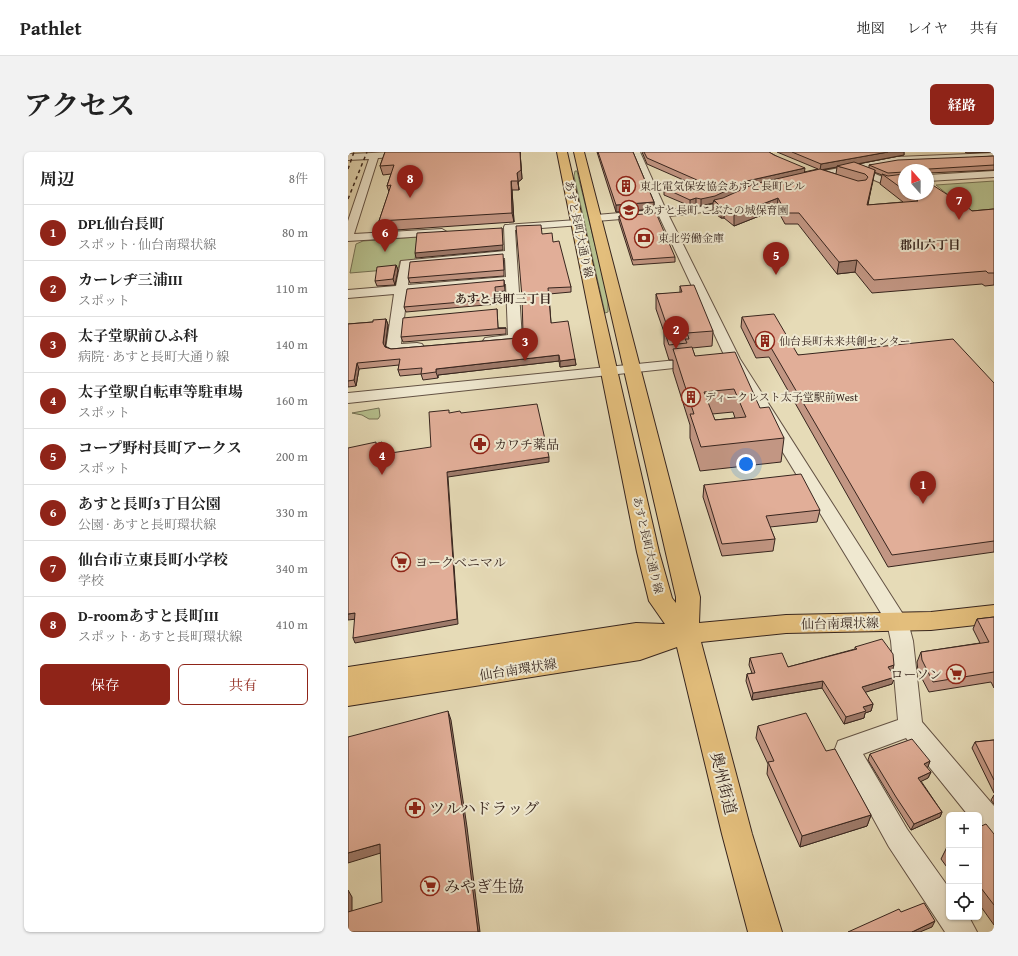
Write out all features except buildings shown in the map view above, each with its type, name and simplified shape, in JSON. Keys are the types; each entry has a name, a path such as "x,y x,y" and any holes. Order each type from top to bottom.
{"main road":[{"name":"あすと長町大通り線","path":"562,152 648,552 660,601 686,634"},
{"name":"あすと長町大通り線","path":"579,152 596,218 620,328 688,597 686,634"},
{"name":"仙台南環状線","path":"348,678 636,633 686,634 786,624 931,621 994,614"},
{"name":"仙台南環状線","path":"348,695 640,650 686,634"},
{"name":"奥州街道","path":"686,634 737,834 765,932"}],"street":[{"path":"348,157 449,152"},
{"path":"636,152 663,214 721,360 758,397 897,622 902,641 910,726 994,826"},
{"path":"962,152 971,156"},
{"path":"348,160 375,155"},
{"path":"375,155 348,238 455,231"},
{"path":"796,180 897,160 994,156"},
{"path":"929,158 949,177"},
{"path":"854,168 886,182 898,181"},
{"path":"804,170 839,182"},
{"path":"934,178 986,173"},
{"path":"596,218 701,210 718,206 745,194"},
{"path":"477,342 515,339 511,254 505,228 577,223"},
{"path":"431,346 393,349 405,263 511,254"},
{"path":"348,294 512,280"},
{"path":"498,310 513,308"},
{"path":"397,319 413,317"},
{"path":"348,398 609,370 721,360"},
{"path":"910,726 847,749 898,838 946,908"},
{"path":"954,920 962,932"}],"green space":[{"path":"575,171 577,171 608,298 608,312 605,313 574,176"},
{"path":"994,181 994,215 974,216 936,185"},
{"path":"417,237 415,260 400,261 398,269 350,273 356,244 363,241"},
{"path":"379,408 380,416 378,419 369,419 362,415 352,413"}],"railway":[{"path":"348,169 354,152"},
{"path":"348,199 367,152"}],"place":[{"name":"東北電気保安協会あすと長町ビル","path":"626,186"},
{"name":"D-roomあすと長町III","path":"410,198"},
{"name":"あすと長町 こぶたの城保育園","path":"629,210"},
{"name":"仙台市立東長町小学校","path":"959,220"},
{"name":"東北労働金庫","path":"644,238"},
{"name":"あすと長町3丁目公園","path":"385,252"},
{"name":"コープ野村長町アークス","path":"776,275"},
{"name":"仙台長町未来共創センター","path":"765,341"},
{"name":"カーレヂ三浦III","path":"676,349"},
{"name":"太子堂駅前ひふ科","path":"525,361"},
{"name":"ディークレスト太子堂駅前West","path":"691,397"},
{"name":"カワチ薬品","path":"480,444"},
{"name":"太子堂駅自転車等駐車場","path":"382,475"},
{"name":"DPL仙台長町","path":"923,504"},
{"name":"ヨークベニマル","path":"401,562"},
{"name":"ローソン","path":"956,674"},
{"name":"ツルハドラッグ","path":"415,808"},
{"name":"みやぎ生協","path":"430,886"}],"district":[{"name":"郡山六丁目","path":"930,245"},
{"name":"あすと長町三丁目","path":"503,299"}]}
